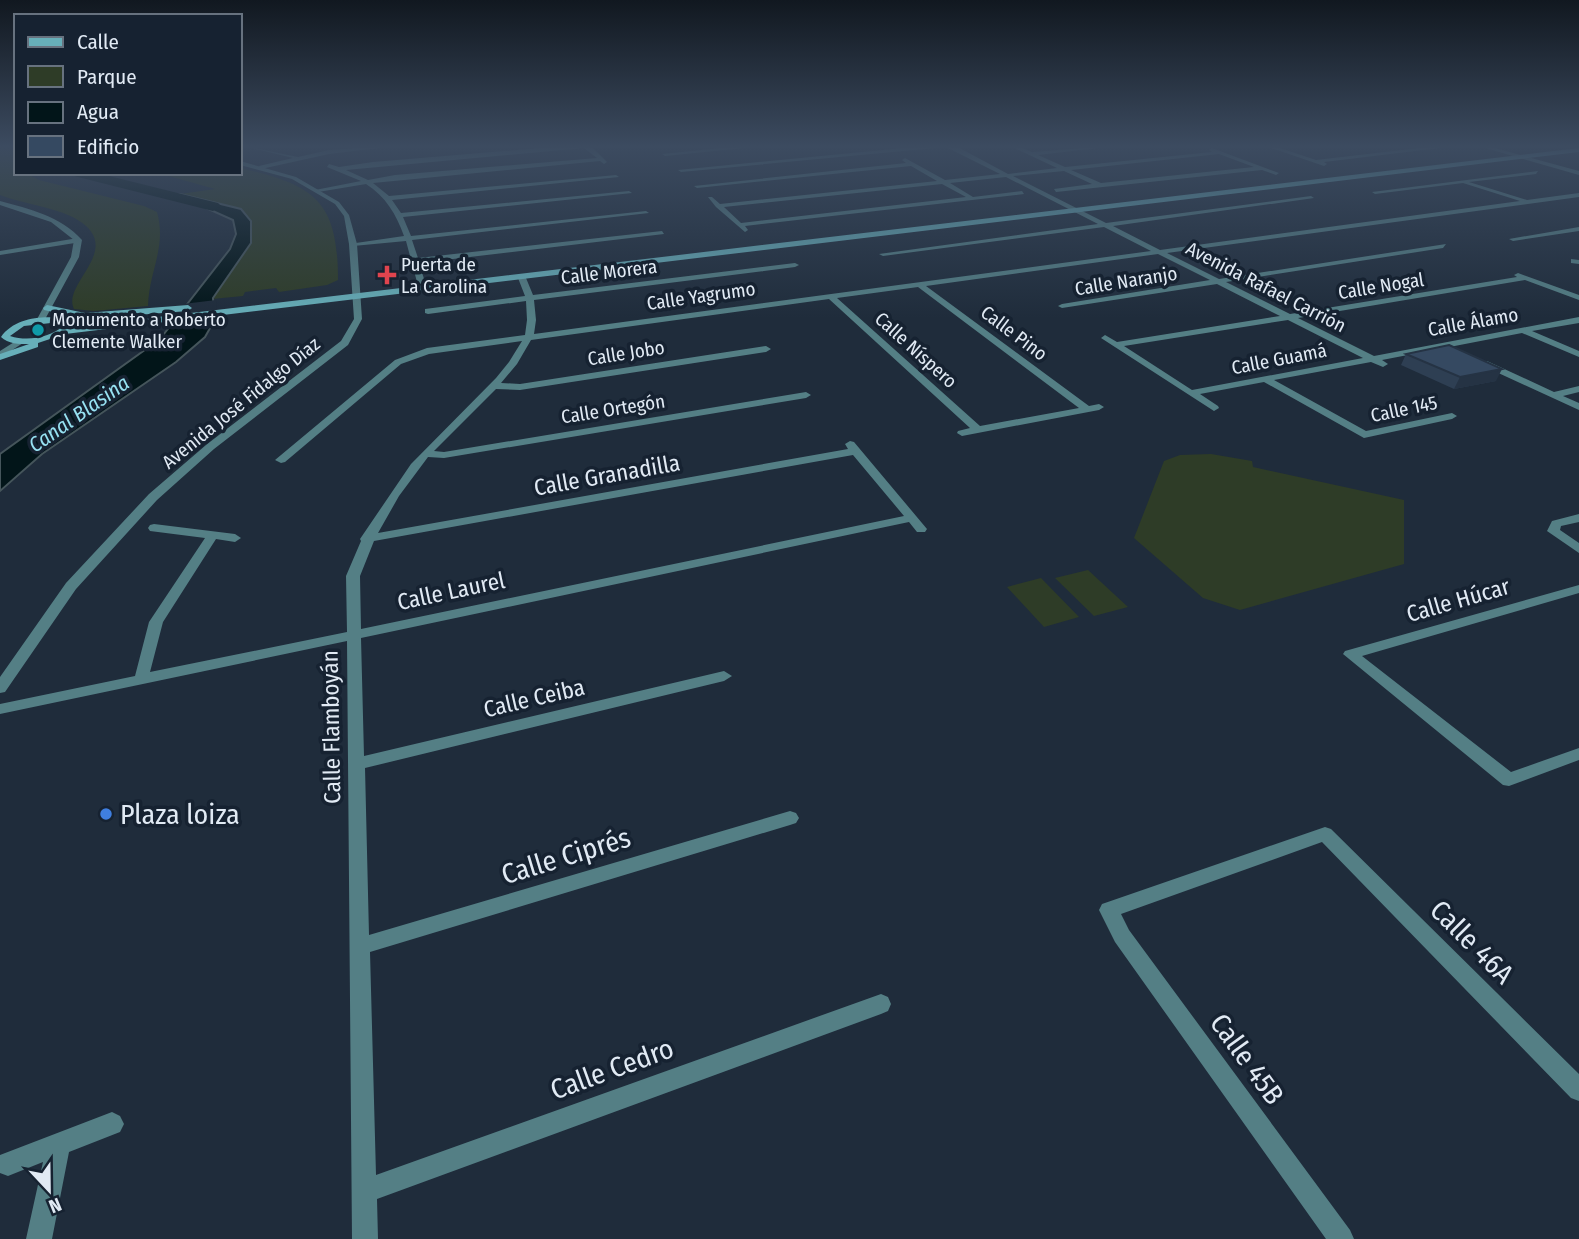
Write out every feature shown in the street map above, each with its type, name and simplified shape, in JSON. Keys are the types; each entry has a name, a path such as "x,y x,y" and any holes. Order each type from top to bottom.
{"main road":[{"path":"4,336 40,321 66,326 152,322 224,309 357,293 522,278 1113,203"},
{"path":"357,293 421,282 1117,203"},
{"path":"47,308 85,316 188,308 224,309"},
{"path":"4,336 22,341 46,338 66,326 156,311"},
{"path":"0,356 61,337 137,323"}],"street":[{"path":"0,203 54,220 70,229 78,240 75,257 40,321"},
{"name":"Avenida José Fidalgo Díaz","path":"0,688 71,586 153,497 210,447 345,343 358,319 357,293 353,244 347,216 337,203"},
{"path":"393,203 402,215 421,282"},
{"path":"402,215 528,203"},
{"path":"715,203 749,234"},
{"path":"718,206 747,203"},
{"path":"740,225 940,203"},
{"name":"Avenida Rafael Carrión","path":"1061,203 1383,364"},
{"path":"883,254 1276,203"},
{"name":"Calle Yagrumo","path":"296,462 281,460 398,362 411,355 1523,203"},
{"path":"353,244 644,210 670,241"},
{"path":"1513,239 1579,229"},
{"path":"414,261 663,233"},
{"path":"1,254 78,240"},
{"path":"0,241 5,246 1,254"},
{"name":"Calle Naranjo","path":"1062,306 1443,246"},
{"name":"Calle Morera","path":"428,311 795,265"},
{"path":"1509,272 1579,298"},
{"name":"Calle Flamboyán","path":"365,1239 352,576 366,539 386,504 426,454 515,361 529,337 532,320 531,298 522,278"},
{"name":"Calle Nogal","path":"1116,345 1526,278"},
{"name":"Calle Pino","path":"920,285 1087,409"},
{"name":"Calle Níspero","path":"830,296 978,430"},
{"name":"Calle Álamo","path":"1373,359 1579,320"},
{"path":"1522,331 1579,354"},
{"path":"1105,338 1214,408"},
{"path":"0,356 22,341"},
{"path":"1444,345 1579,407"},
{"name":"Calle Jobo","path":"492,386 520,387 766,349"},
{"name":"Calle Guamá","path":"1191,393 1373,359"},
{"name":"Calle 145","path":"1265,379 1364,435 1452,416"},
{"path":"1552,395 1579,390"},
{"name":"Calle Ortegón","path":"426,454 444,455 806,395"},
{"path":"962,433 1099,407"},
{"name":"Calle Granadilla","path":"366,539 852,447 916,524"},
{"path":"1579,518 1556,524 1553,531 1579,549"},
{"name":"Calle Laurel","path":"0,709 353,635 916,524"},
{"path":"154,528 235,538"},
{"path":"141,680 156,622 213,535"},
{"name":"Calle Húcar","path":"1579,589 1350,654 1509,780 1579,754"},
{"name":"Calle Ceiba","path":"355,764 724,676"},
{"name":"Calle Ciprés","path":"358,947 790,818"},
{"name":"Calle 45B","path":"1325,834 1110,910 1122,936 1341,1239"},
{"name":"Calle 46A","path":"1325,834 1579,1090"},
{"name":"Calle Cedro","path":"364,1191 881,1004"},
{"path":"8,1164 112,1124"},
{"path":"38,1239 58,1147"}],"green space":[{"path":"27,203 131,203 157,212 160,225 159,248 148,306 94,311 74,309 72,300 75,290 93,258 96,247 94,237 86,226 57,211"},
{"path":"216,203 318,203 327,214 333,232 338,280 327,285 279,292 276,288 245,292 243,296 212,299 251,243 241,209"},
{"path":"1211,454 1252,461 1253,467 1404,500 1404,564 1240,610 1203,598 1134,538 1164,461 1180,455"},
{"path":"1088,570 1128,607 1094,616 1055,578"},
{"path":"1041,578 1079,617 1044,627 1007,587"}],"water":[{"path":"195,203 216,203 241,209 251,221 251,243 213,298 214,321 205,337 176,362 42,454 0,491 0,454 160,339 230,249 236,234 233,220"}],"pier":[{"path":"216,300 218,318 167,324 183,304"}],"building":[{"path":"1449,345 1502,369 1460,377 1406,354"}],"waterway":[{"name":"Canal Blasina","path":"200,203 213,206"}],"place":[{"name":"Puerta de La Carolina","path":"387,275"},
{"name":"Monumento a Roberto Clemente Walker","path":"38,330"},
{"name":"Plaza loiza","path":"106,814"}]}
